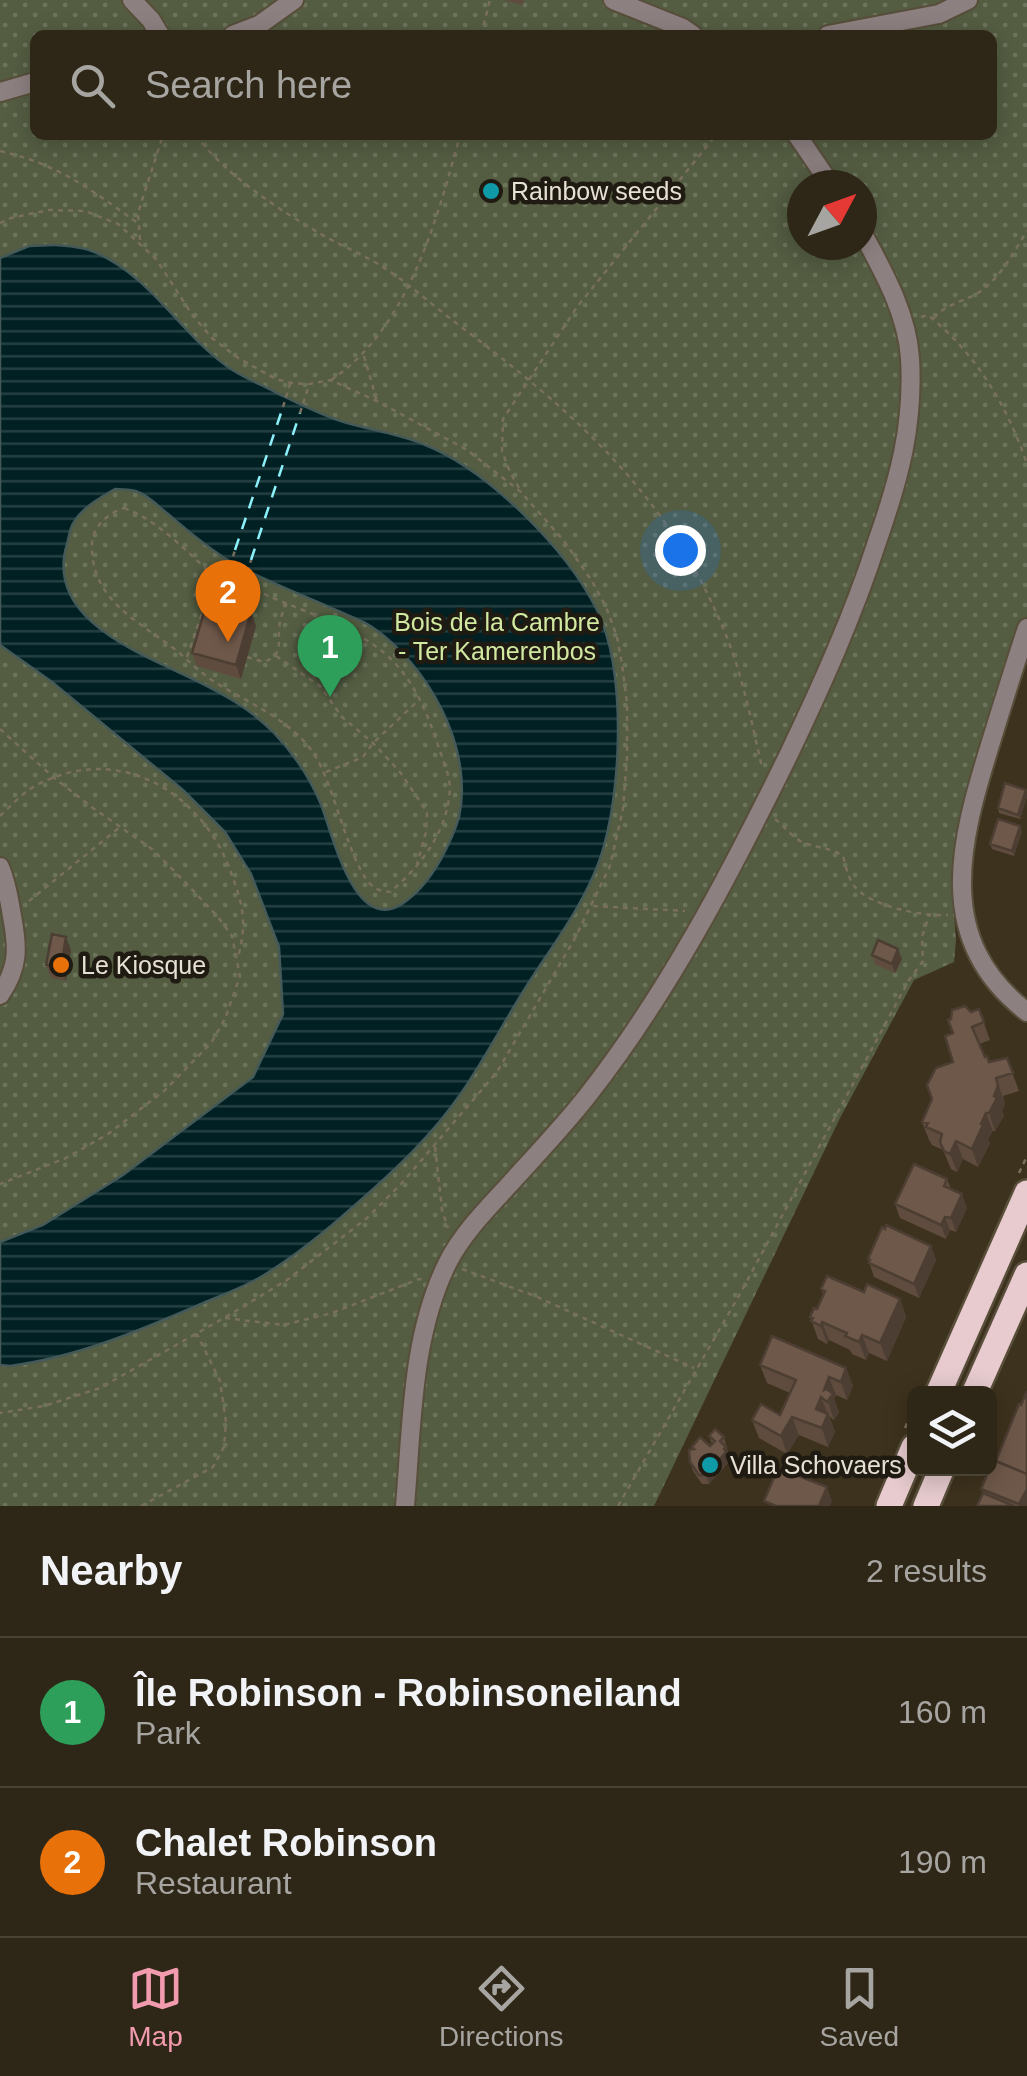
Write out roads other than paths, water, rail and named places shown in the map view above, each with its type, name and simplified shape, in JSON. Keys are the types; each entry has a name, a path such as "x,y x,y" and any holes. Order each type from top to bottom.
{"main road":[{"path":"942,1386 1027,1193"},
{"path":"978,1386 1027,1275"},
{"path":"890,1506 907,1464"},
{"path":"926,1506 939,1476"}],"street":[{"path":"132,0 157,30"},
{"path":"246,30 295,0"},
{"path":"614,0 686,30"},
{"path":"854,30 939,14 968,0"},
{"path":"0,92 30,83"},
{"path":"800,140 820,170"},
{"path":"401,1503 420,1355 429,1312 447,1264 459,1242 588,1095 624,1045 706,912 760,812 846,627 889,507 905,450 910,400 910,354 889,282 877,260"},
{"path":"1027,628 976,787 960,877 970,935 993,978 1027,1012"},
{"path":"0,867 9,895 17,954 12,978 0,995"}],"water":[{"path":"29,246 70,246 97,253 134,276 195,339 233,371 328,417 423,444 448,456 498,491 566,561 597,610 613,666 618,733 607,832 585,893 462,1092 412,1152 322,1234 257,1279 107,1342 10,1366 0,1365 0,1242 43,1225 123,1175 253,1077 283,1014 279,947 251,874 225,832 183,790 52,682 0,645 0,258","holes":["115,489 146,496 204,544 241,568 368,625 392,643 428,686 442,710 460,764 459,817 433,872 402,904 385,910 370,905 358,893 338,855 311,783 265,724 225,696 124,645 83,613 70,593 64,570 67,544 77,517"]}],"place":[{"name":"Rainbow seeds","path":"491,191"},
{"name":"Chalet Robinson","path":"228,642"},
{"name":"Île Robinson - Robinsoneiland","path":"330,697"},
{"name":"Le Kiosque","path":"61,965"},
{"name":"Villa Schovaers","path":"710,1465"}],"park label":[{"name":"Bois de la Cambre - Ter Kamerenbos","path":"497,636"}]}
